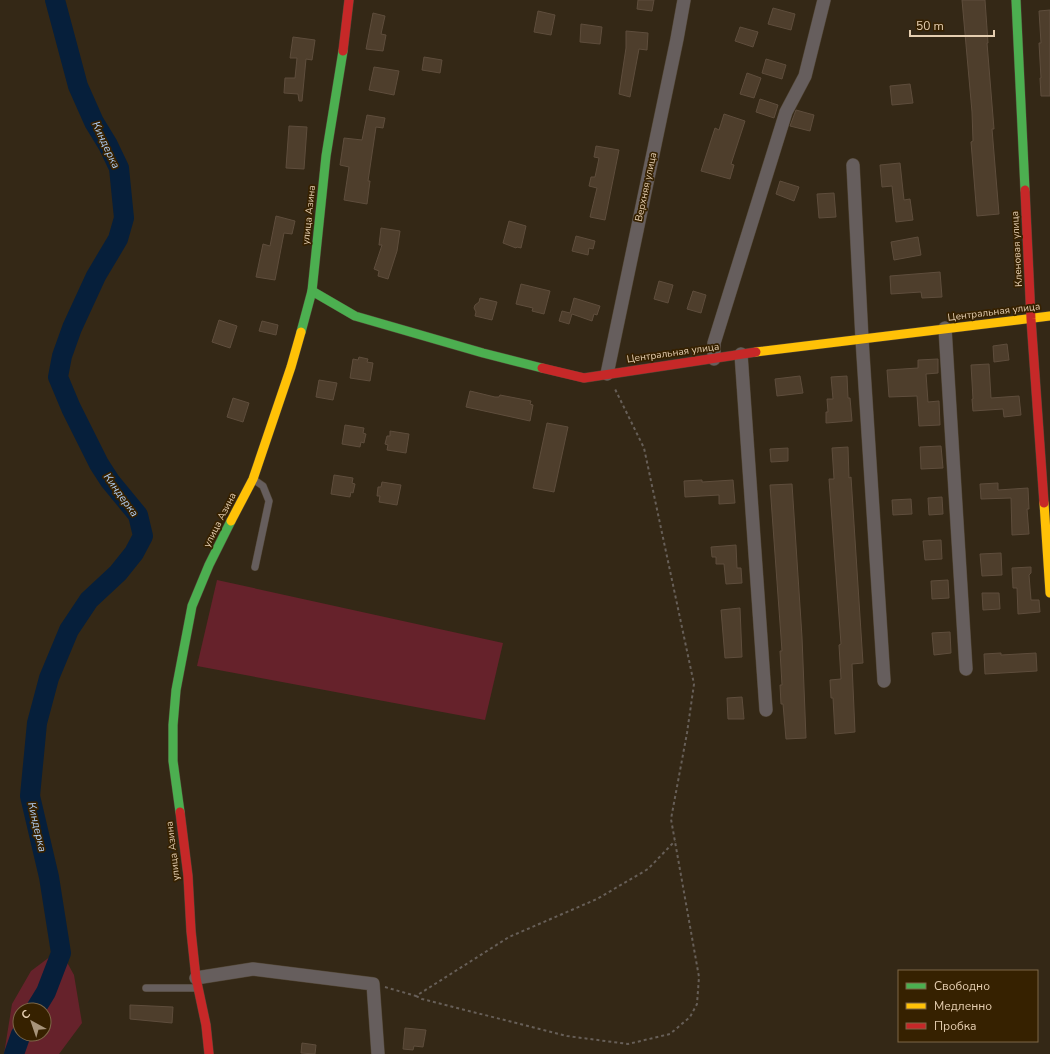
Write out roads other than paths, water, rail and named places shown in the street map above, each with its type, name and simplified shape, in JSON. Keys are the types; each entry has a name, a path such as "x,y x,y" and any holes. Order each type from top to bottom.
{"street":[{"name":"улица Азина","path":"209,1054 206,1025 198,983 191,931 188,876 174,761 173,725 176,690 192,606 209,565 253,479 291,367 312,291 326,156 340,71 349,0"},
{"name":"Верхняя улица","path":"607,374 684,0"},
{"path":"714,359 714,343 786,112 805,76 824,0"},
{"name":"Кленовая улица","path":"1016,0 1031,319 1050,593"},
{"path":"853,165 862,339 884,681"},
{"name":"Центральная улица","path":"312,291 355,316 483,353 584,378 740,354 1050,316"},
{"path":"945,328 966,669"},
{"path":"740,354 766,710"},
{"path":"198,983 253,969 373,984 378,1054"}],"lane":[{"path":"253,479 263,486 269,502 255,567"},
{"path":"146,988 198,983"}],"waterway":[{"name":"Киндерка","path":"40,1002 46,992 61,953 49,877 30,796 37,723 49,678 69,630 89,600 118,573 134,553 143,536 138,515 110,481 99,464 71,408 58,377 62,356 72,328 96,276 118,239 124,218 119,168 108,145 94,122 78,86 55,0"},
{"name":"Киндерка","path":"14,1054 18,1042"}]}
